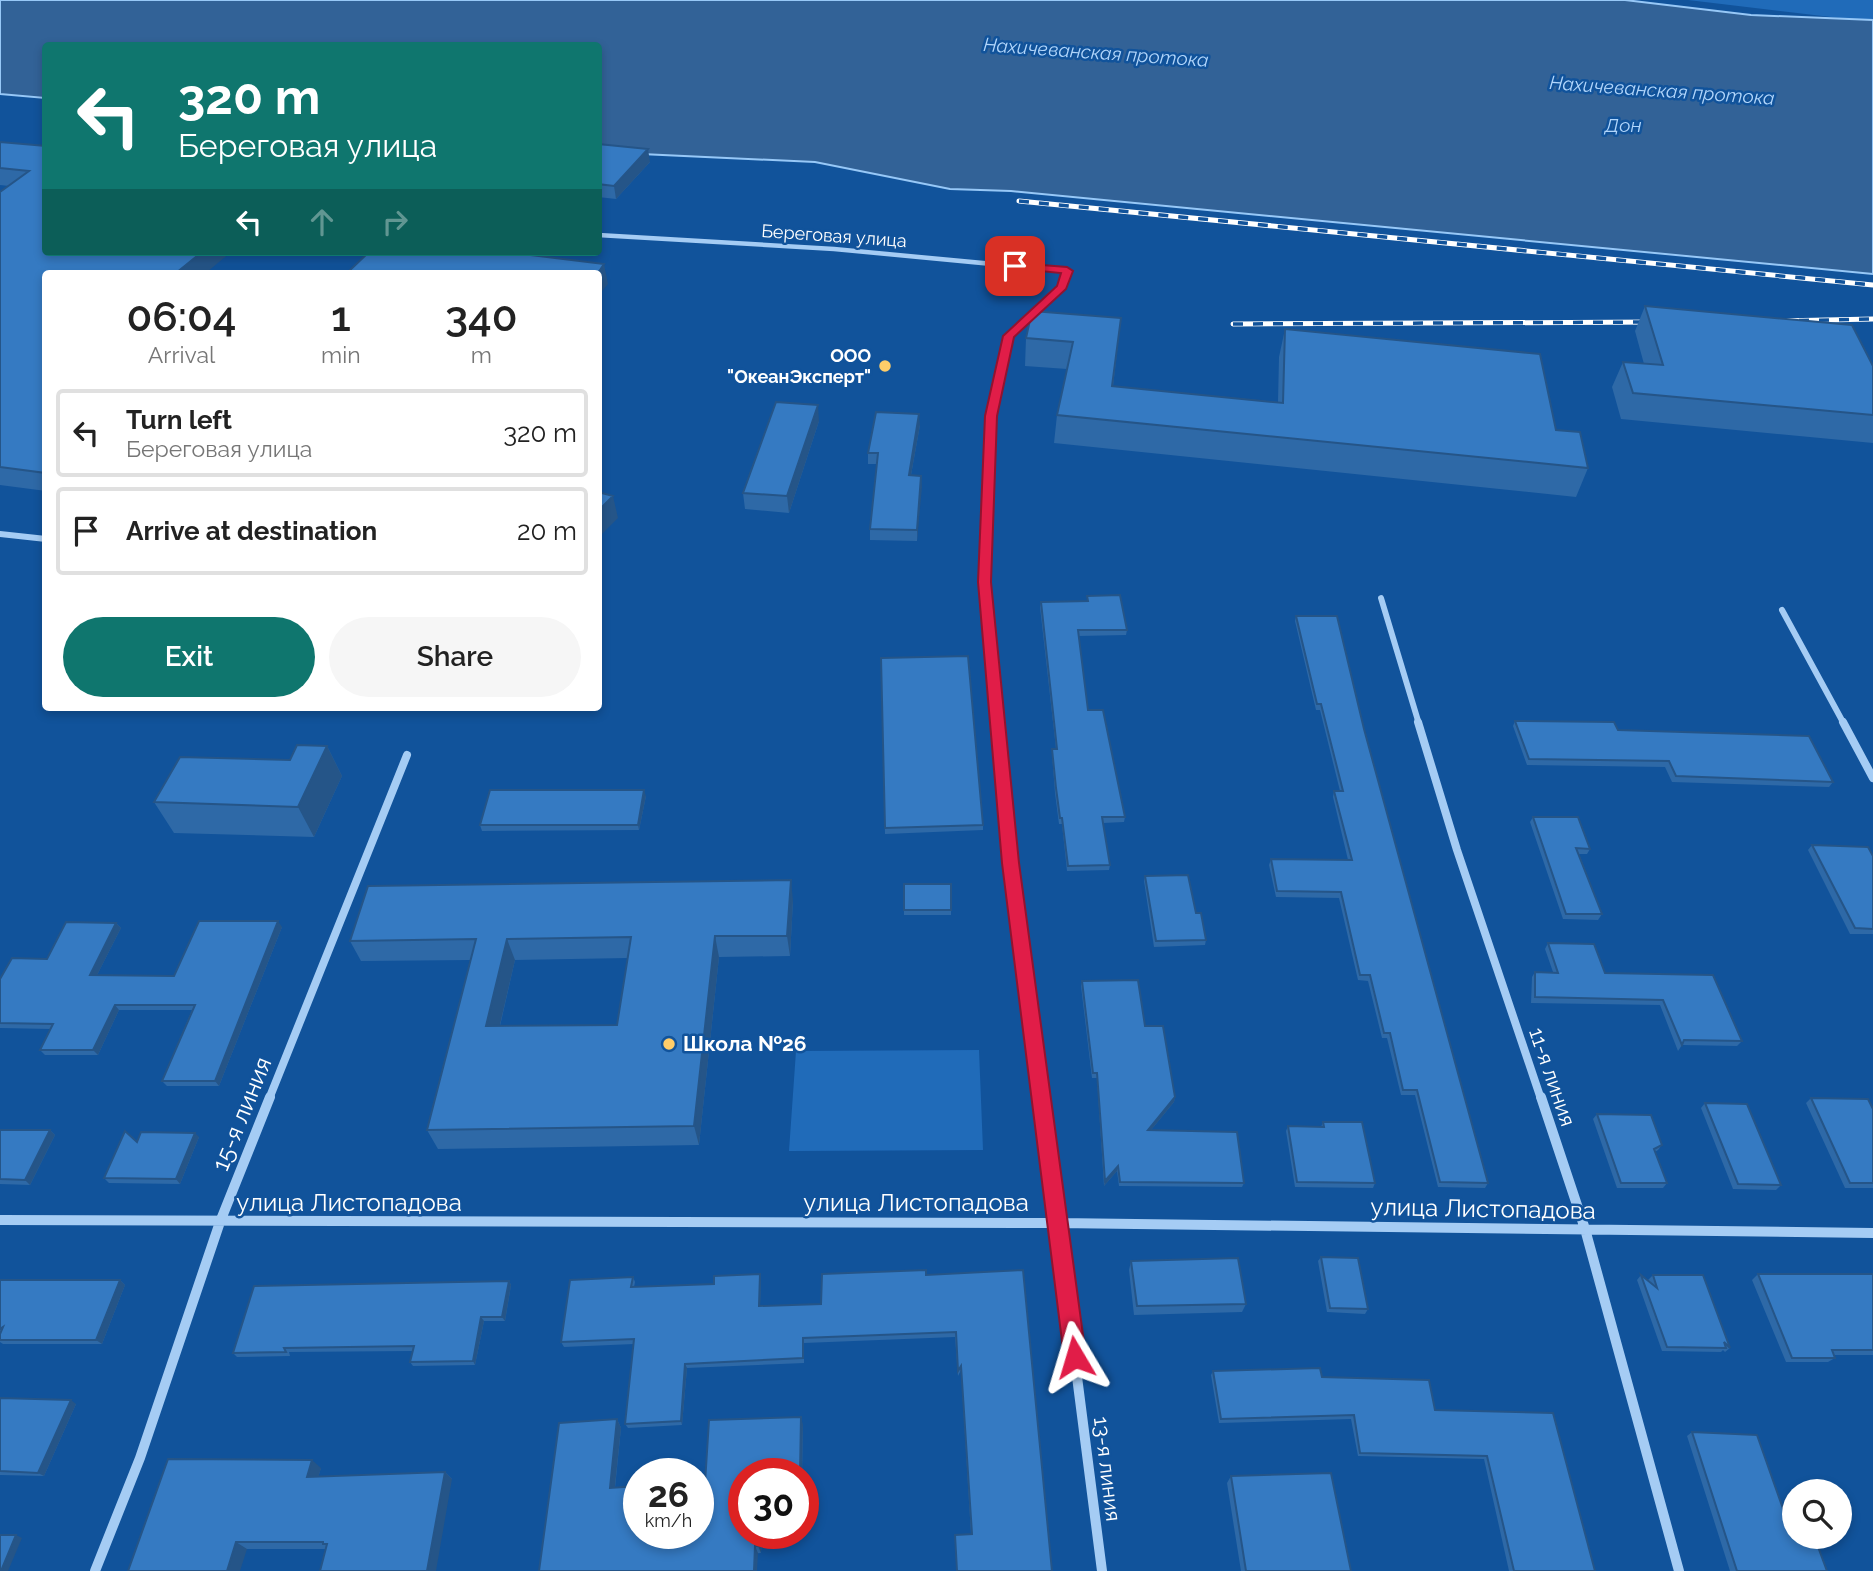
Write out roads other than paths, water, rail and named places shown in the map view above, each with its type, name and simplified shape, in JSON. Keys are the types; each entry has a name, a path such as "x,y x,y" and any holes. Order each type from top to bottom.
{"street":[{"name":"Береговая улица","path":"602,235 834,249 1067,271"},
{"name":"13-я линия","path":"1067,271 1062,287 1008,336 991,416 985,582 1011,863 1102,1571"},
{"path":"0,534 42,538"},
{"name":"11-я линия","path":"1381,598 1457,849 1585,1229 1679,1571"},
{"path":"1782,610 1873,778"},
{"name":"15-я линия","path":"95,1571 140,1458 220,1222 407,755"},
{"name":"улица Листопадова","path":"0,1220 1058,1223 1873,1233"}],"water":[{"name":"Дон","path":"0,0 1625,0 1751,15 1873,20 1873,274 1011,191 950,189 815,162 602,152 602,42 42,42 42,98 0,94"}],"railway":[{"path":"1019,201 1873,285"},
{"path":"1779,321 1873,319"},
{"path":"1233,324 1657,322"}],"place":[{"name":"ООО \"ОкеанЭксперт\"","path":"885,366"},
{"name":"Школа №26","path":"669,1044"}],"water label":[{"name":"Нахичеванская протока","path":"1096,52"},
{"name":"Нахичеванская протока","path":"1662,90"}]}
